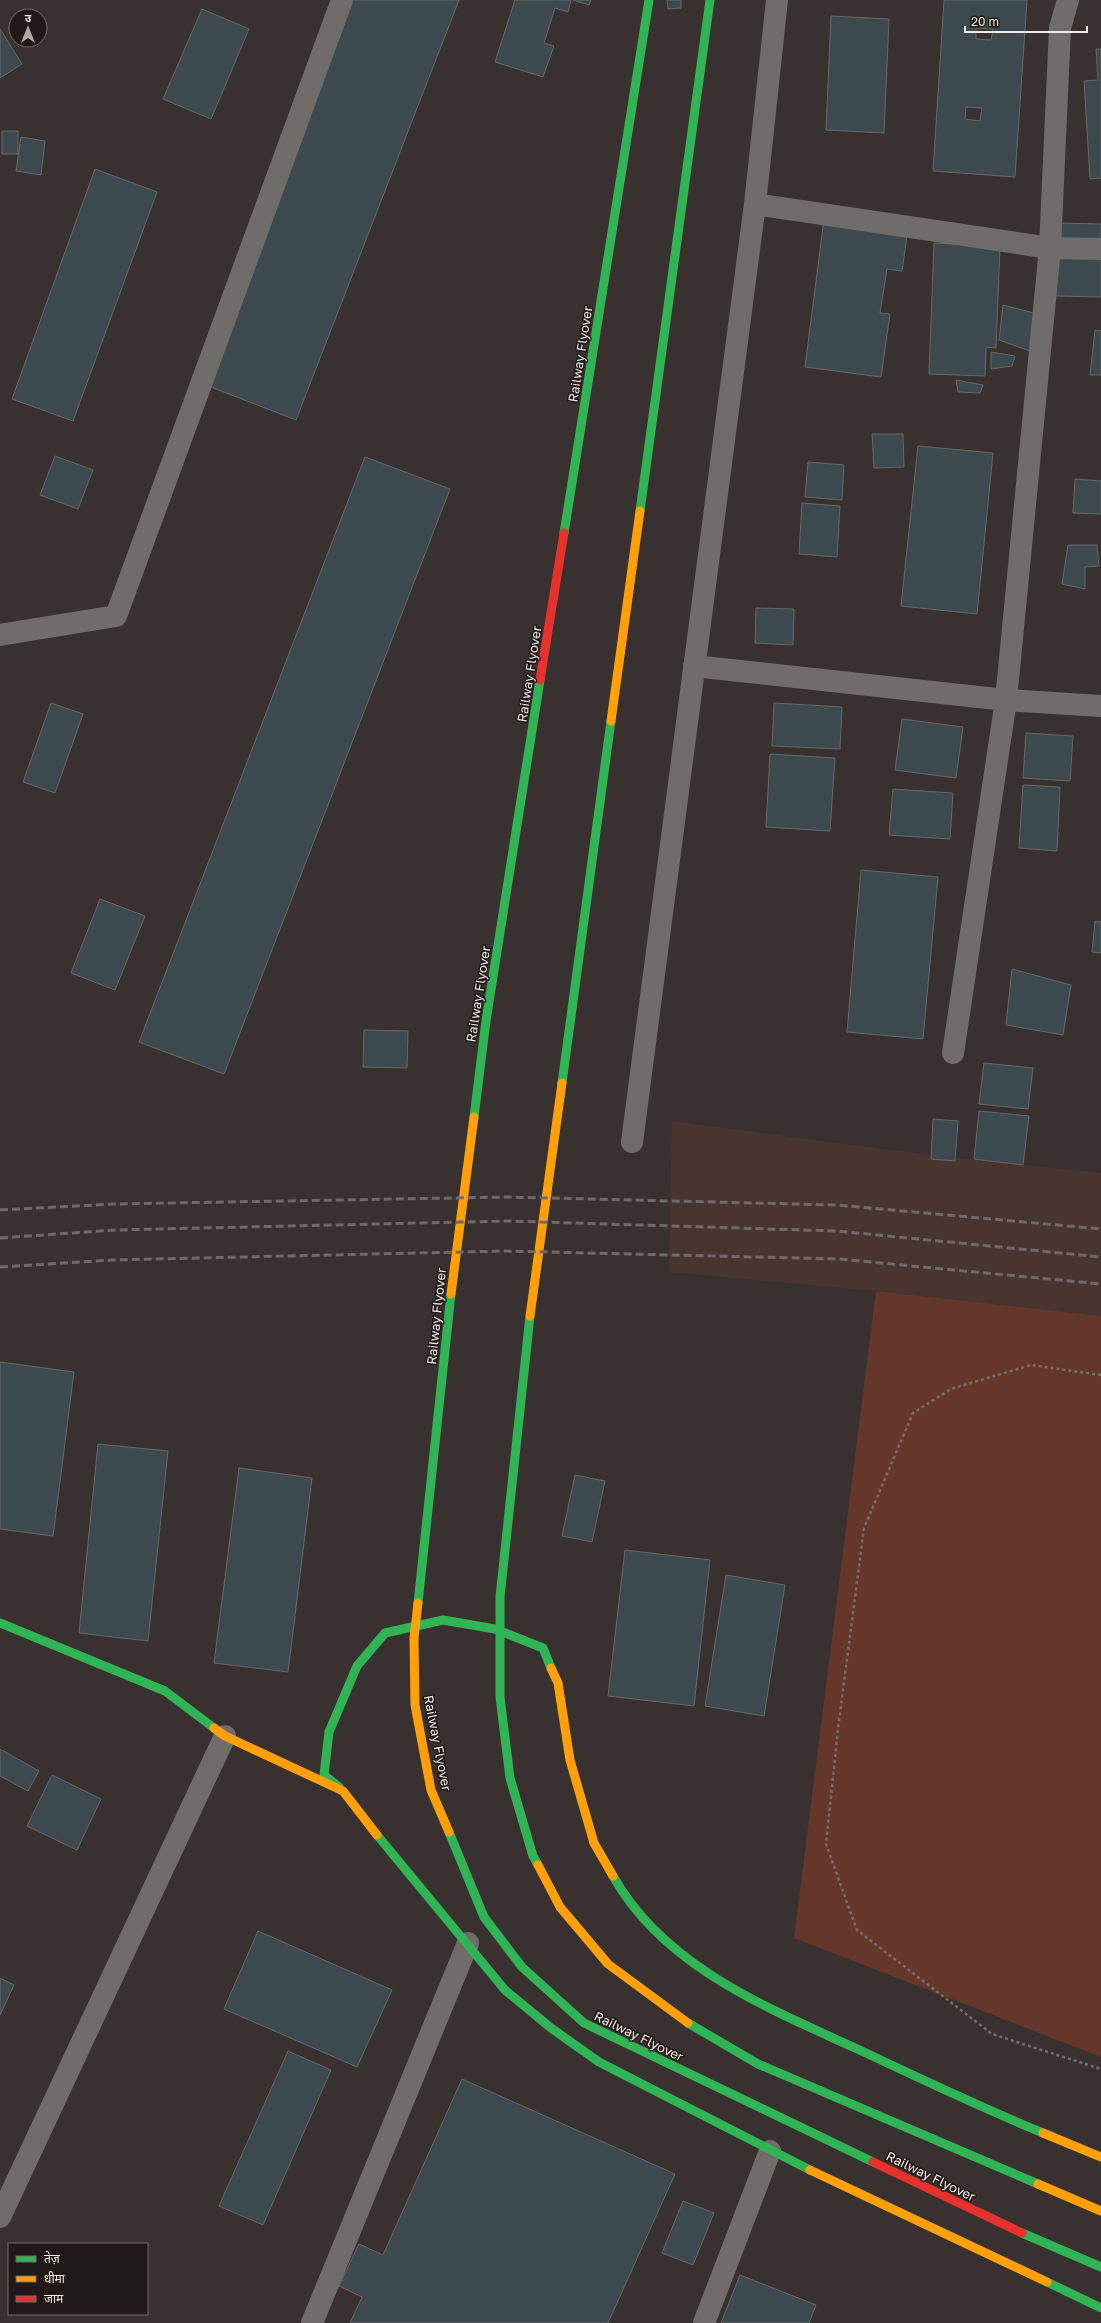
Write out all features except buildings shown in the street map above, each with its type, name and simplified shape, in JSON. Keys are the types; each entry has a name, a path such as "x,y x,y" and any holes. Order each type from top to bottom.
{"main road":[{"name":"Railway Flyover","path":"649,0 486,1021 451,1292 414,1638 415,1705 431,1790 484,1917 522,1967 584,2023 1001,2224 1101,2266"},
{"path":"710,0 531,1308 500,1597 500,1698 510,1778 534,1856 560,1907 608,1964 678,2017 758,2064 1101,2211"},
{"path":"1101,2158 988,2110 770,2009 718,1980 668,1944 624,1896 594,1843 570,1760 558,1683 543,1648 495,1628 443,1620 385,1633 357,1666 329,1732 324,1775 343,1791 394,1856 468,1943 505,1990 551,2028 599,2062 770,2150 1101,2308"},
{"path":"0,1623 165,1691 225,1736 343,1791"}],"street":[{"path":"0,634 116,616 342,0"},
{"path":"632,1142 755,204 777,0"},
{"path":"953,1053 1006,700 1050,248 1060,28 1068,0"},
{"path":"755,204 1050,248 1101,250"},
{"path":"694,666 1006,700 1101,706"},
{"path":"0,2218 225,1736"},
{"path":"312,2323 468,1943"},
{"path":"704,2323 770,2150"}],"path":[{"path":"1101,1375 1031,1365 951,1389 913,1413 864,1528 838,1729 826,1844 857,1930 992,2034 1101,2069"}],"shaded area":[{"path":"672,1121 929,1155 1101,1173 1101,1316 876,1291 669,1272"},
{"path":"876,1291 1101,1316 1101,2057 794,1938"}],"railway":[{"path":"0,1210 114,1204 508,1197 837,1205 1101,1229"},
{"path":"0,1238 115,1230 508,1221 837,1231 1101,1257"},
{"path":"0,1267 112,1260 505,1251 839,1259 1101,1284"}],"traffic: fast":[{"path":"564,533 649,0"},
{"path":"640,511 710,0"},
{"path":"474,1117 486,1021 540,680"},
{"path":"562,1083 611,721"},
{"path":"418,1603 451,1294"},
{"path":"530,1316 500,1597 500,1697 510,1778 533,1856 538,1865"},
{"path":"339,1787 324,1775 329,1732 357,1666 385,1633 443,1620 495,1629 543,1648 551,1668"},
{"path":"0,1623 165,1691 214,1728"},
{"path":"449,1832 484,1917 522,1967 584,2023 873,2162"},
{"path":"377,1835 505,1990 551,2028 599,2062 810,2170"},
{"path":"613,1876 635,1909 661,1937 691,1962 724,1983 759,2003 795,2020 954,2094 1043,2133"},
{"path":"688,2023 758,2064 1038,2184"},
{"path":"1022,2233 1101,2267"},
{"path":"1047,2282 1101,2308"}],"traffic: slow":[{"path":"611,721 640,511"},
{"path":"530,1316 562,1083"},
{"path":"451,1294 474,1117"},
{"path":"418,1603 414,1638 415,1705 431,1790 449,1832"},
{"path":"551,1668 558,1683 570,1760 594,1843 613,1876"},
{"path":"214,1728 225,1736 343,1791 377,1835"},
{"path":"538,1865 560,1907 608,1964 688,2023"},
{"path":"1043,2133 1101,2157"},
{"path":"810,2170 1047,2282"},
{"path":"1038,2184 1101,2211"}],"traffic: jam":[{"path":"540,680 564,533"},
{"path":"873,2162 1022,2233"}]}
